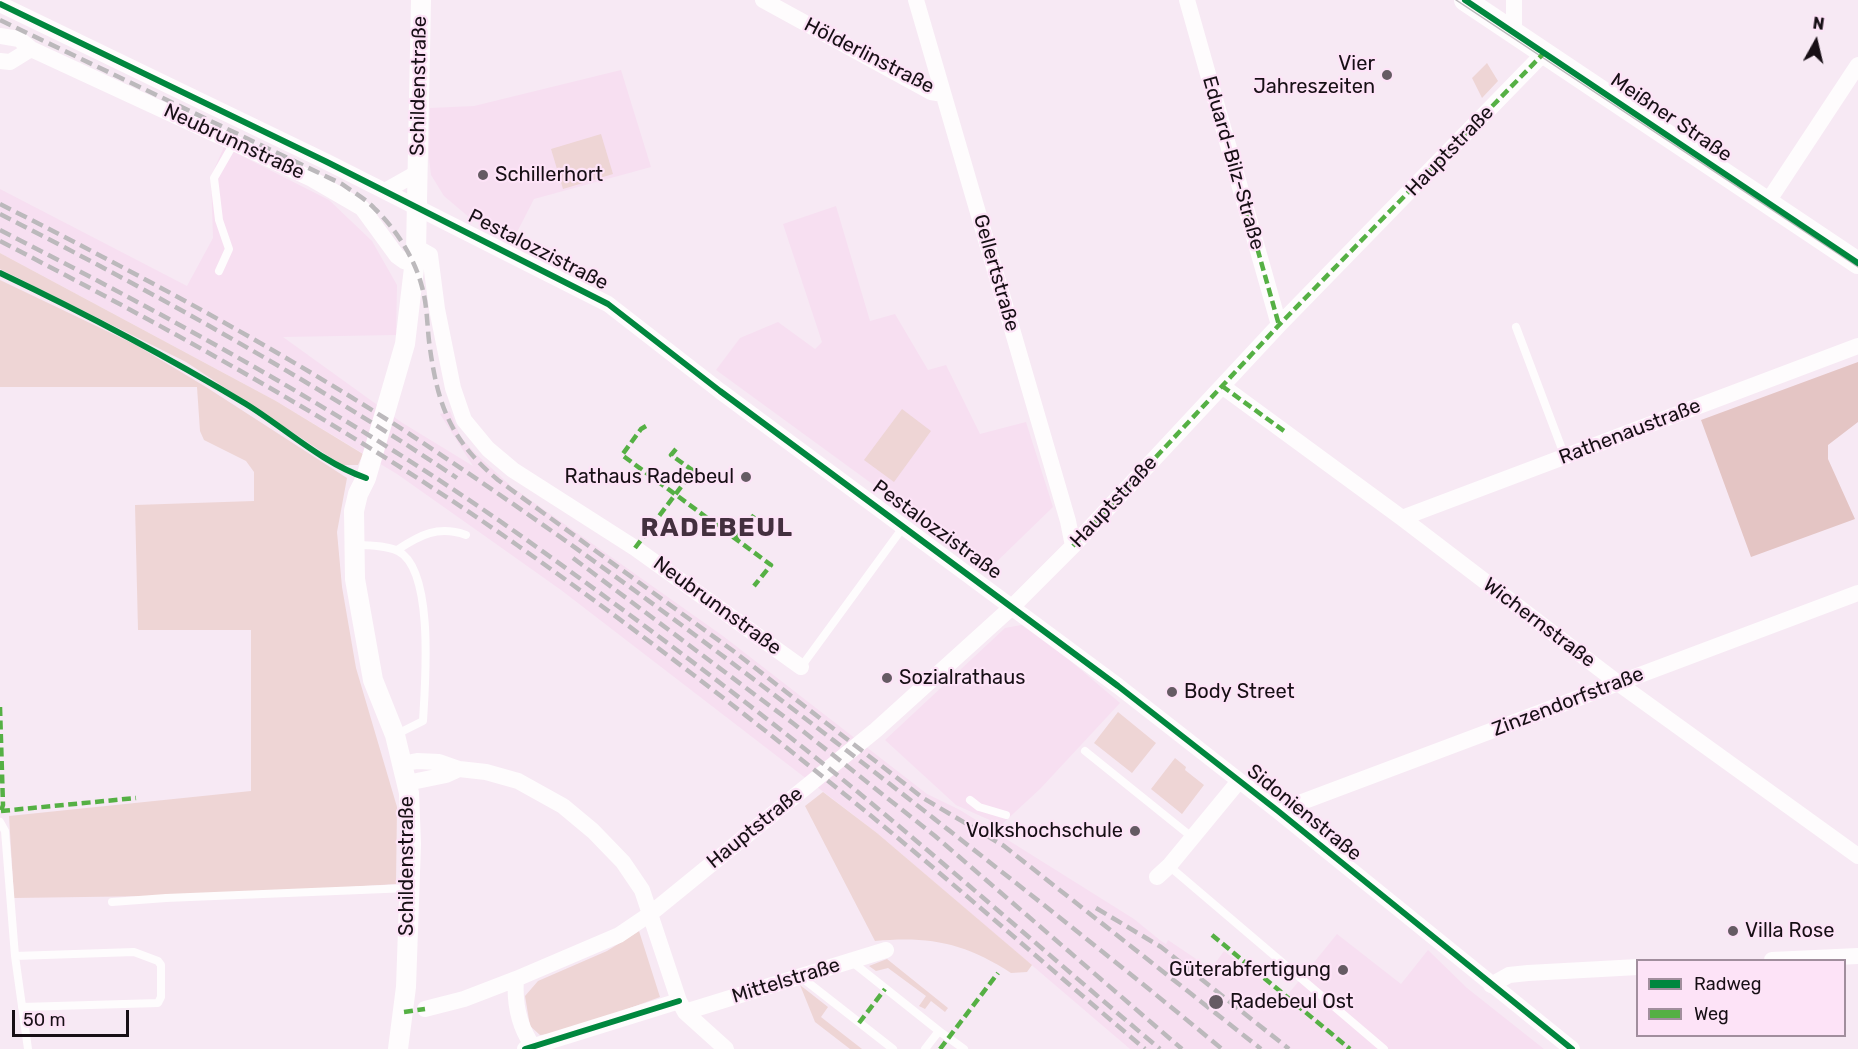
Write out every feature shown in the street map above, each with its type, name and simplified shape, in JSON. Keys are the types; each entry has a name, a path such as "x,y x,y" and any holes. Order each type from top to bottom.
{"main road":[{"name":"Meißner Straße","path":"1465,0 1858,263"}],"street":[{"name":"Schildenstraße","path":"398,1049 406,987 411,844 407,783 394,735 373,680 356,579 354,511 358,494 366,478 405,344 415,257 421,0"},
{"name":"Hölderlinstraße","path":"763,0 931,92 943,94"},
{"name":"Gellertstraße","path":"916,0 1068,521 1073,546"},
{"name":"Eduard-Bilz-Straße","path":"1187,0 1279,325"},
{"path":"1514,0 1514,33"},
{"name":"Pestalozzistraße","path":"0,4 385,191 608,304 720,391 1013,606"},
{"name":"Neubrunnstraße","path":"0,36 19,39 31,49 312,179 362,208 397,256 404,261 423,251 430,255 446,357 464,420 488,449 513,470 635,548 801,666"},
{"path":"0,61 10,62 31,49"},
{"name":"Hauptstraße","path":"424,1009 464,999 619,935 650,915 876,730 1013,606 1073,546 1279,325 1544,53"},
{"path":"1767,203 1858,65"},
{"name":"Schildenstraße","path":"385,191 417,173"},
{"name":"Rathenaustraße","path":"1402,518 1858,346"},
{"name":"Wichernstraße","path":"1222,386 1402,518 1617,683 1858,856"},
{"name":"Zinzendorfstraße","path":"1278,811 1858,593"},
{"name":"Sidonienstraße","path":"1013,606 1278,811 1572,1049"},
{"path":"402,764 417,761 439,762 459,769 486,772 518,781 563,806 593,831 623,862 642,890 682,1006 726,1049"},
{"path":"407,783 459,769"},
{"path":"1163,871 1239,782"},
{"name":"Mittelstraße","path":"530,1048 800,976 886,950"},
{"path":"1794,959 1858,956"},
{"path":"1491,985 1509,975 1636,967"},
{"path":"516,979 514,996 523,1033 530,1048"}],"lane":[{"path":"219,271 229,249 219,220 214,178 234,143"},
{"path":"1516,327 1565,457"},
{"path":"801,666 904,526"},
{"path":"397,550 413,539 432,531 453,530 466,535"},
{"path":"356,545 397,550 404,556 418,578 426,653 423,721 394,735"},
{"path":"1085,751 1192,838"},
{"path":"970,800 979,807 1006,815"},
{"path":"0,822 5,831 15,956 28,1049"},
{"path":"1163,871 1384,1049"},
{"path":"112,902 409,888"},
{"path":"15,956 134,952 161,964 161,997 158,1004 22,1007"},
{"path":"850,961 964,1049"},
{"path":"800,976 893,1049"},
{"path":"925,1049 939,1030"}],"shaded area":[{"path":"1487,63 1498,81 1482,98 1472,78"},
{"path":"621,70 651,167 534,199 514,238 470,218 444,196 431,175 430,108 474,106"},
{"path":"601,134 613,174 563,189 551,149"},
{"path":"224,147 329,200 372,241 397,285 396,335 283,337 401,422 473,466 440,414 450,411 460,436 512,487 723,636 927,794 960,810 1134,919 1161,941 1166,944 1168,940 1211,969 1224,951 1285,998 1337,934 1401,984 1428,950 1467,988 1544,1049 1130,1049 877,833 561,590 397,474 276,401 0,253 0,189 187,286 213,238 211,176"},
{"path":"836,206 870,321 895,314 928,370 946,365 980,434 1026,422 1053,507 987,571 908,510 716,370 740,338 778,322 815,349 822,342 783,224"},
{"path":"0,253 276,401 363,454 358,465 342,465 186,362 0,269"},
{"path":"0,280 136,345 347,478 337,532 342,587 356,668 397,807 396,884 224,895 14,898 9,816 251,791 251,630 138,630 135,505 254,501 254,472 246,461 204,440 200,431 197,387 0,387"},
{"path":"1858,362 1858,422 1828,445 1828,459 1855,519 1751,557 1701,420"},
{"path":"902,409 931,431 894,482 864,460"},
{"path":"1027,624 1120,703 1040,789 1001,825 956,805 885,740 1005,628"},
{"path":"1118,712 1156,743 1132,773 1094,743"},
{"path":"1175,758 1186,767 1185,770 1204,785 1182,814 1151,789"},
{"path":"823,792 877,833 1032,965 1027,972 1011,973 978,955 946,944 913,940 875,941 805,806"},
{"path":"639,931 660,997 562,1033 540,1035 530,1026 525,996 538,981 607,951"},
{"path":"887,959 948,1008 945,1012 931,1001 925,1009 919,1006 926,996 888,968 876,971 869,966"},
{"path":"800,985 828,1007 821,1017 862,1049 850,1049 815,1022"}],"tram line":[{"path":"1456,0 1858,267"}],"railway":[{"path":"0,20 342,184 368,202 397,235 415,266 424,293 432,363 441,401 457,434 481,465 498,480 732,650 923,798 1004,846 1261,1049"},
{"path":"0,204 157,286 311,373 411,435 541,523 794,710 1033,896 1222,1049"},
{"path":"0,214 233,339 290,372 457,478"},
{"path":"0,230 135,300 333,413 398,453 524,538 666,642 805,749 1160,1049"},
{"path":"0,241 264,384 392,462 517,545 641,636 803,761 881,824 1145,1049"},
{"path":"573,558 794,724 935,836 1182,1049"},
{"path":"1096,908 1161,947 1289,1049"}],"marked path":[{"path":"1073,546 1279,325 1544,53"},
{"path":"1239,184 1279,325"},
{"path":"1222,386 1284,431"},
{"path":"646,426 641,429 622,455 771,565 754,586"},
{"path":"676,449 671,455 695,472"},
{"path":"635,548 693,471"},
{"path":"736,539 754,515"},
{"path":"0,707 3,805 0,814"},
{"path":"1,811 136,798"},
{"path":"1212,935 1350,1049"},
{"path":"940,1049 998,973"},
{"path":"859,1023 885,989"},
{"path":"404,1012 425,1009"}],"cycle path":[{"path":"1465,0 1858,263"},
{"path":"0,4 327,162 608,304 720,391 1118,686 1278,811 1572,1049"},
{"path":"0,273 94,319 186,369 261,413 319,454 366,478"},
{"path":"525,1049 679,1001"}],"place":[{"name":"Vier Jahreszeiten","path":"1387,75"},
{"name":"Schillerhort","path":"483,175"},
{"name":"Rathaus Radebeul","path":"746,477"},
{"name":"Sozialrathaus","path":"887,678"},
{"name":"Body Street","path":"1172,692"},
{"name":"Volkshochschule","path":"1135,831"},
{"name":"Villa Rose","path":"1733,931"},
{"name":"Güterabfertigung","path":"1343,970"},
{"name":"Radebeul Ost","path":"1216,1002"}],"district":[{"name":"RADEBEUL","path":"717,528"}]}
